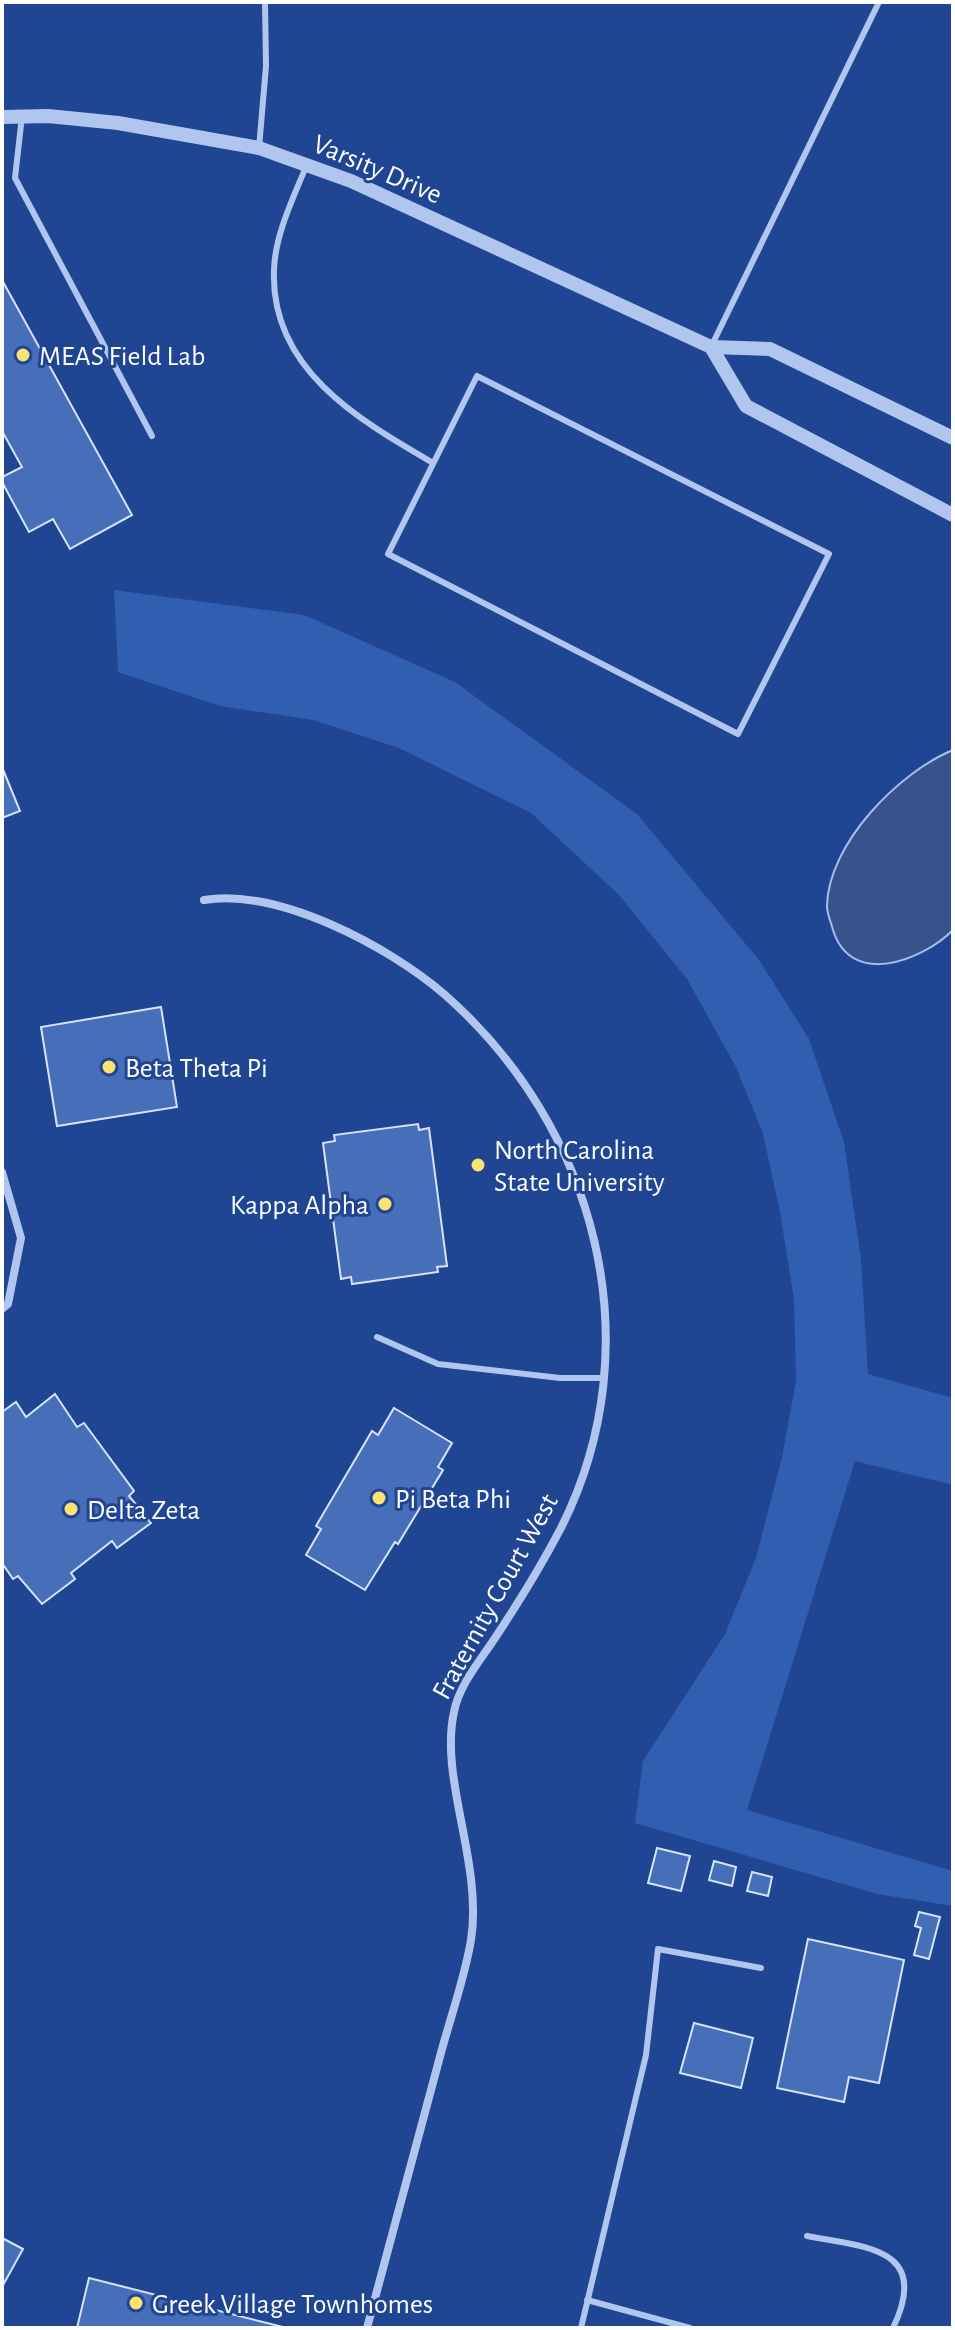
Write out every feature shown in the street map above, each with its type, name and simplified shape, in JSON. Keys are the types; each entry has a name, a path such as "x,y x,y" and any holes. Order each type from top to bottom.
{"street":[{"name":"Varsity Drive","path":"2,117 118,123 259,148 307,164 351,181 711,347 770,349 953,438"},
{"path":"711,347 746,406 953,515"},
{"name":"Fraternity Court West","path":"204,900 227,897 267,904 359,938 437,989 474,1020 510,1062 543,1109 571,1163 589,1217 602,1289 604,1378 583,1474 563,1524 533,1580 456,1701 452,1747 472,1871 470,1942 367,2328"},
{"path":"2,1172 21,1238 8,1304 2,1309"}],"lane":[{"path":"259,148 266,66 265,2"},
{"path":"711,347 879,2"},
{"path":"22,116 15,178 152,436"},
{"path":"307,164 285,218 274,268 276,301 284,328 300,362 325,390 365,423 433,463"},
{"path":"477,376 829,554 738,734 388,554 433,463 477,376"},
{"path":"377,1337 438,1364 560,1378 604,1378"},
{"path":"581,2328 646,2055 658,1949 761,1968"},
{"path":"807,2236 883,2251 898,2263 904,2282 893,2328"},
{"path":"587,2300 690,2328"}],"shaded area":[{"path":"114,590 304,615 455,682 637,814 759,960 809,1039 844,1142 861,1259 868,1374 953,1398 953,1485 855,1461 747,1810 953,1871 953,1906 877,1894 635,1823 643,1761 725,1634 756,1558 782,1457 796,1381 794,1299 763,1134 736,1067 687,979 619,895 531,813 399,748 313,720 220,706 118,672"},
{"path":"953,750 953,930 924,951 906,959 871,964 855,959 842,948 827,909 830,882 840,859 853,835 890,793 932,760"}],"building":[{"name":"MEAS Field Lab","path":"2,280 132,515 70,549 53,519 29,532 2,482 2,477 22,467 2,431"},
{"path":"2,767 20,811 2,818"},
{"name":"Beta Theta Pi","path":"161,1007 177,1107 57,1126 41,1027"},
{"name":"Kappa Alpha","path":"418,1124 419,1130 429,1128 447,1266 437,1267 438,1272 352,1284 351,1277 341,1279 323,1143 335,1141 334,1135"},
{"name":"Delta Zeta","path":"55,1394 77,1427 84,1423 134,1491 129,1496 151,1523 117,1548 112,1541 71,1573 75,1579 42,1604 18,1576 13,1579 2,1563 2,1412 16,1402 26,1417"},
{"name":"Pi Beta Phi","path":"394,1408 452,1443 438,1467 443,1470 398,1544 395,1542 365,1590 306,1555 321,1529 316,1526 372,1431 378,1435"},
{"path":"657,1848 690,1856 681,1891 648,1883"},
{"path":"714,1861 736,1867 732,1886 709,1880"},
{"path":"752,1872 772,1877 768,1896 747,1891"},
{"path":"919,1912 940,1917 929,1959 914,1955 921,1928 915,1926"},
{"path":"808,1939 904,1960 879,2083 849,2077 844,2102 777,2088"},
{"path":"694,2023 753,2038 741,2088 680,2073"},
{"path":"2,2238 23,2249 2,2287"},
{"name":"Greek Village Townhomes","path":"89,2278 287,2328 77,2328"}],"place":[{"name":"MEAS Field Lab","path":"23,355"},
{"name":"Beta Theta Pi","path":"109,1067"},
{"name":"North Carolina State University","path":"478,1165"},
{"name":"Kappa Alpha","path":"385,1204"},
{"name":"Pi Beta Phi","path":"379,1498"},
{"name":"Delta Zeta","path":"71,1509"},
{"name":"Greek Village Townhomes","path":"136,2303"}]}
